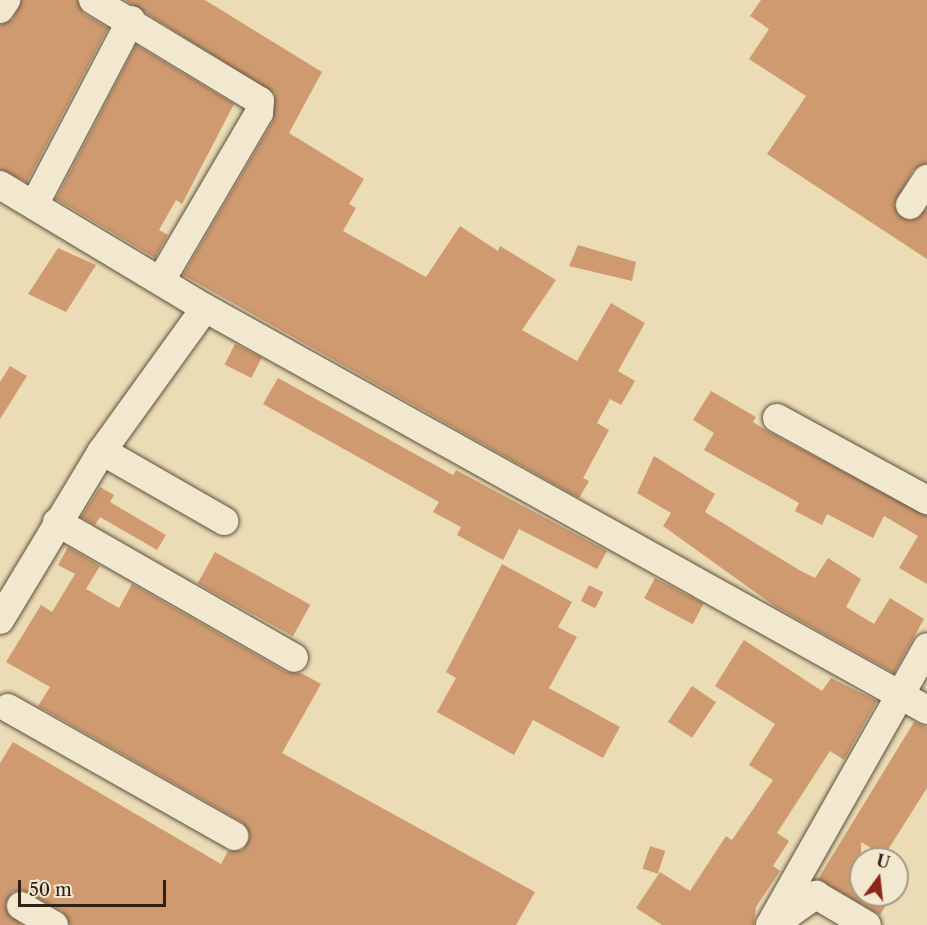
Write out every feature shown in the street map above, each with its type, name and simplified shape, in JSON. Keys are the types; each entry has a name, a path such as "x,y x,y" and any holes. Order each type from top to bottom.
{"street":[{"path":"0,9 6,0"},
{"path":"93,0 131,20 260,101 259,113 161,280"},
{"path":"34,205 131,20"},
{"path":"910,205 927,179"},
{"path":"0,185 205,308 927,710"},
{"path":"0,620 57,522 102,451 205,308"},
{"path":"777,418 927,500"},
{"path":"102,451 224,521"},
{"path":"57,522 294,658"},
{"path":"772,919 927,647"},
{"path":"3,705 234,836"},
{"path":"772,919 790,913 816,895 867,925"},
{"path":"21,906 54,925"}],"building":[{"path":"22,0 77,0 84,14 108,28 27,182 0,169 0,25 13,19"},
{"path":"125,0 205,0 322,72 289,133 364,179 349,204 356,208 343,231 426,277 460,226 498,251 500,246 556,280 522,330 577,361 611,303 645,323 618,371 635,381 621,405 610,399 597,423 609,430 583,478 589,481 579,498 183,275 273,121 275,94"},
{"path":"761,0 927,0 927,163 913,170 894,205 909,221 927,209 927,259 767,154 806,96 749,59 769,29 750,16"},
{"path":"136,45 234,104 182,204 176,200 159,230 168,235 155,258 56,199"},
{"path":"578,245 636,262 632,281 569,266"},
{"path":"58,248 96,265 66,312 28,294"},
{"path":"235,344 262,358 251,378 225,364"},
{"path":"10,366 27,376 0,419 0,382"},
{"path":"278,378 453,475 456,470 607,551 597,569 519,529 503,560 457,535 461,527 433,512 439,502 263,404"},
{"path":"711,391 756,417 753,422 769,432 927,516 927,584 899,568 918,536 884,516 873,538 827,514 822,525 795,511 799,503 704,450 714,433 693,420"},
{"path":"654,456 715,494 705,512 799,570 815,578 828,558 861,579 846,607 874,624 890,598 924,619 894,673 776,607 663,526 671,513 637,493"},
{"path":"100,487 114,495 110,502 166,535 157,550 100,517 95,525 81,517"},
{"path":"68,547 100,566 86,589 119,608 132,584 286,672 301,673 321,684 282,753 535,892 516,925 70,925 62,911 22,890 12,892 5,905 21,925 0,925 0,763 13,742 221,864 228,851 243,850 250,836 242,822 38,706 50,687 6,662 41,605 52,612 75,574 58,565"},
{"path":"215,552 310,605 293,636 198,583"},
{"path":"502,564 572,602 558,627 577,637 549,688 620,727 603,758 533,720 514,755 437,712 456,678 446,672"},
{"path":"655,578 704,604 693,624 644,598"},
{"path":"589,585 603,592 595,608 581,601"},
{"path":"744,640 822,691 831,678 877,701 844,760 830,751 777,833 789,841 773,866 780,871 756,907 754,925 662,925 636,908 660,872 690,891 726,836 732,840 773,780 749,765 775,724 715,686"},
{"path":"692,686 716,702 692,738 668,722"},
{"path":"914,722 927,727 927,788 890,847 869,847 861,842 861,847 849,847 849,897 818,879"},
{"path":"650,846 665,851 658,874 643,869"},
{"path":"866,907 885,907 880,915"}]}
